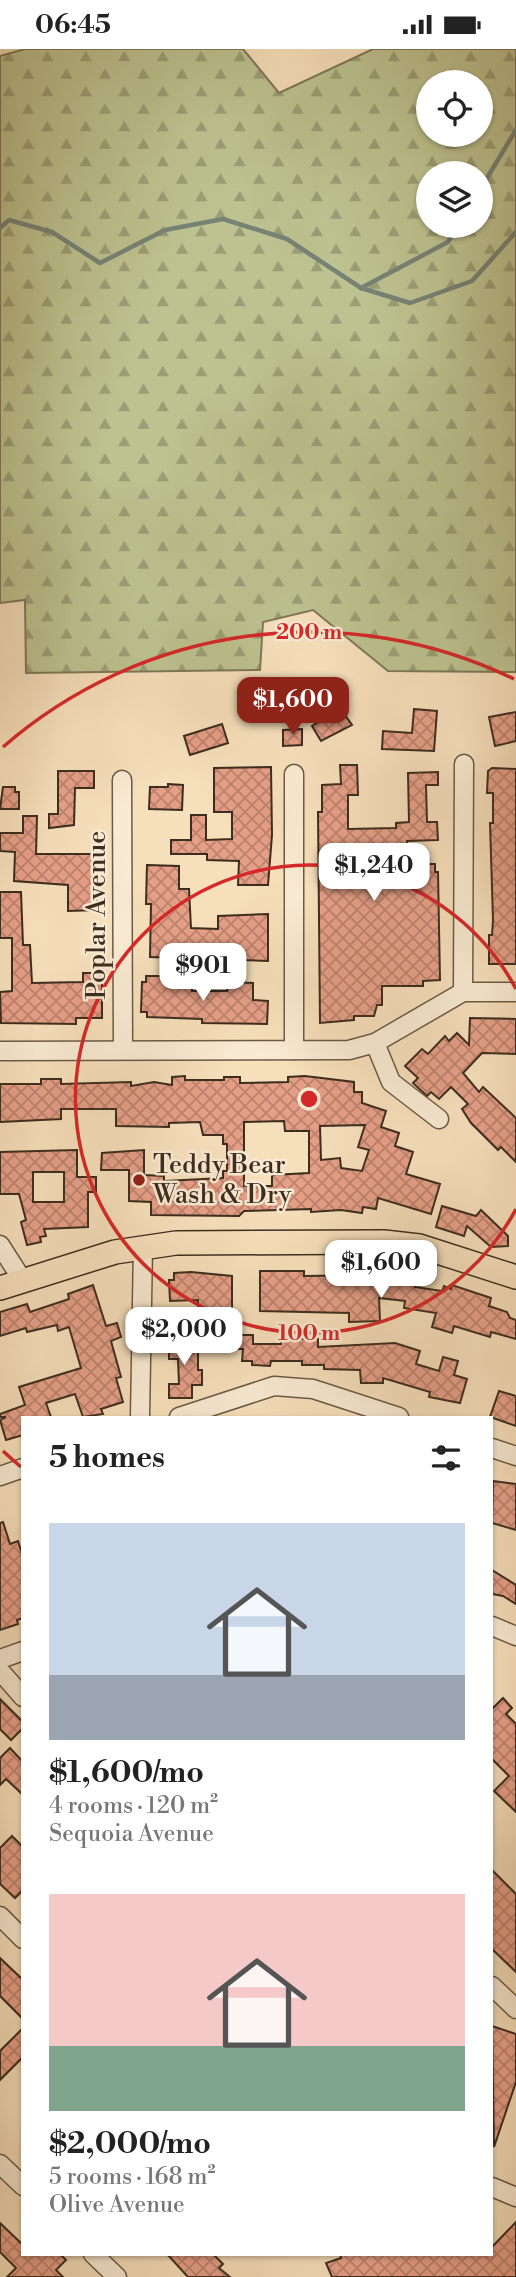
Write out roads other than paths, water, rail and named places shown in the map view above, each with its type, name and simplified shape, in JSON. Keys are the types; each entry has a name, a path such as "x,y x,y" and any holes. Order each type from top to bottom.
{"main road":[{"path":"0,1289 115,1252 176,1243 384,1241 419,1246 516,1277"}],"street":[{"path":"463,992 464,764"},
{"path":"293,774 294,1050"},
{"name":"Poplar Avenue","path":"122,780 124,1050"},
{"path":"0,1051 349,1050 375,1043 463,992 516,992"},
{"path":"375,1043 391,1082 439,1119"},
{"path":"0,1245 23,1281"},
{"path":"141,1416 143,1247"},
{"path":"182,1416 274,1386 313,1389 396,1416"},
{"path":"493,1448 516,1456"},
{"path":"0,1476 21,1469"},
{"path":"493,1626 516,1636"},
{"path":"0,1659 21,1652"},
{"path":"0,1671 21,1695"},
{"path":"0,1916 21,1937"},
{"path":"493,1987 516,2008"},
{"path":"0,2164 21,2184"},
{"path":"493,2187 516,2197"},
{"path":"95,2256 117,2277"}],"waterway":[{"path":"493,168 516,130"},
{"path":"0,228 9,220 52,232 100,263 165,230 223,219 287,239 361,288 410,303 472,281 516,232"},
{"path":"361,288 448,242 450,238"}],"place":[{"name":"Teddy Bear Wash & Dry","path":"139,1180"}]}
